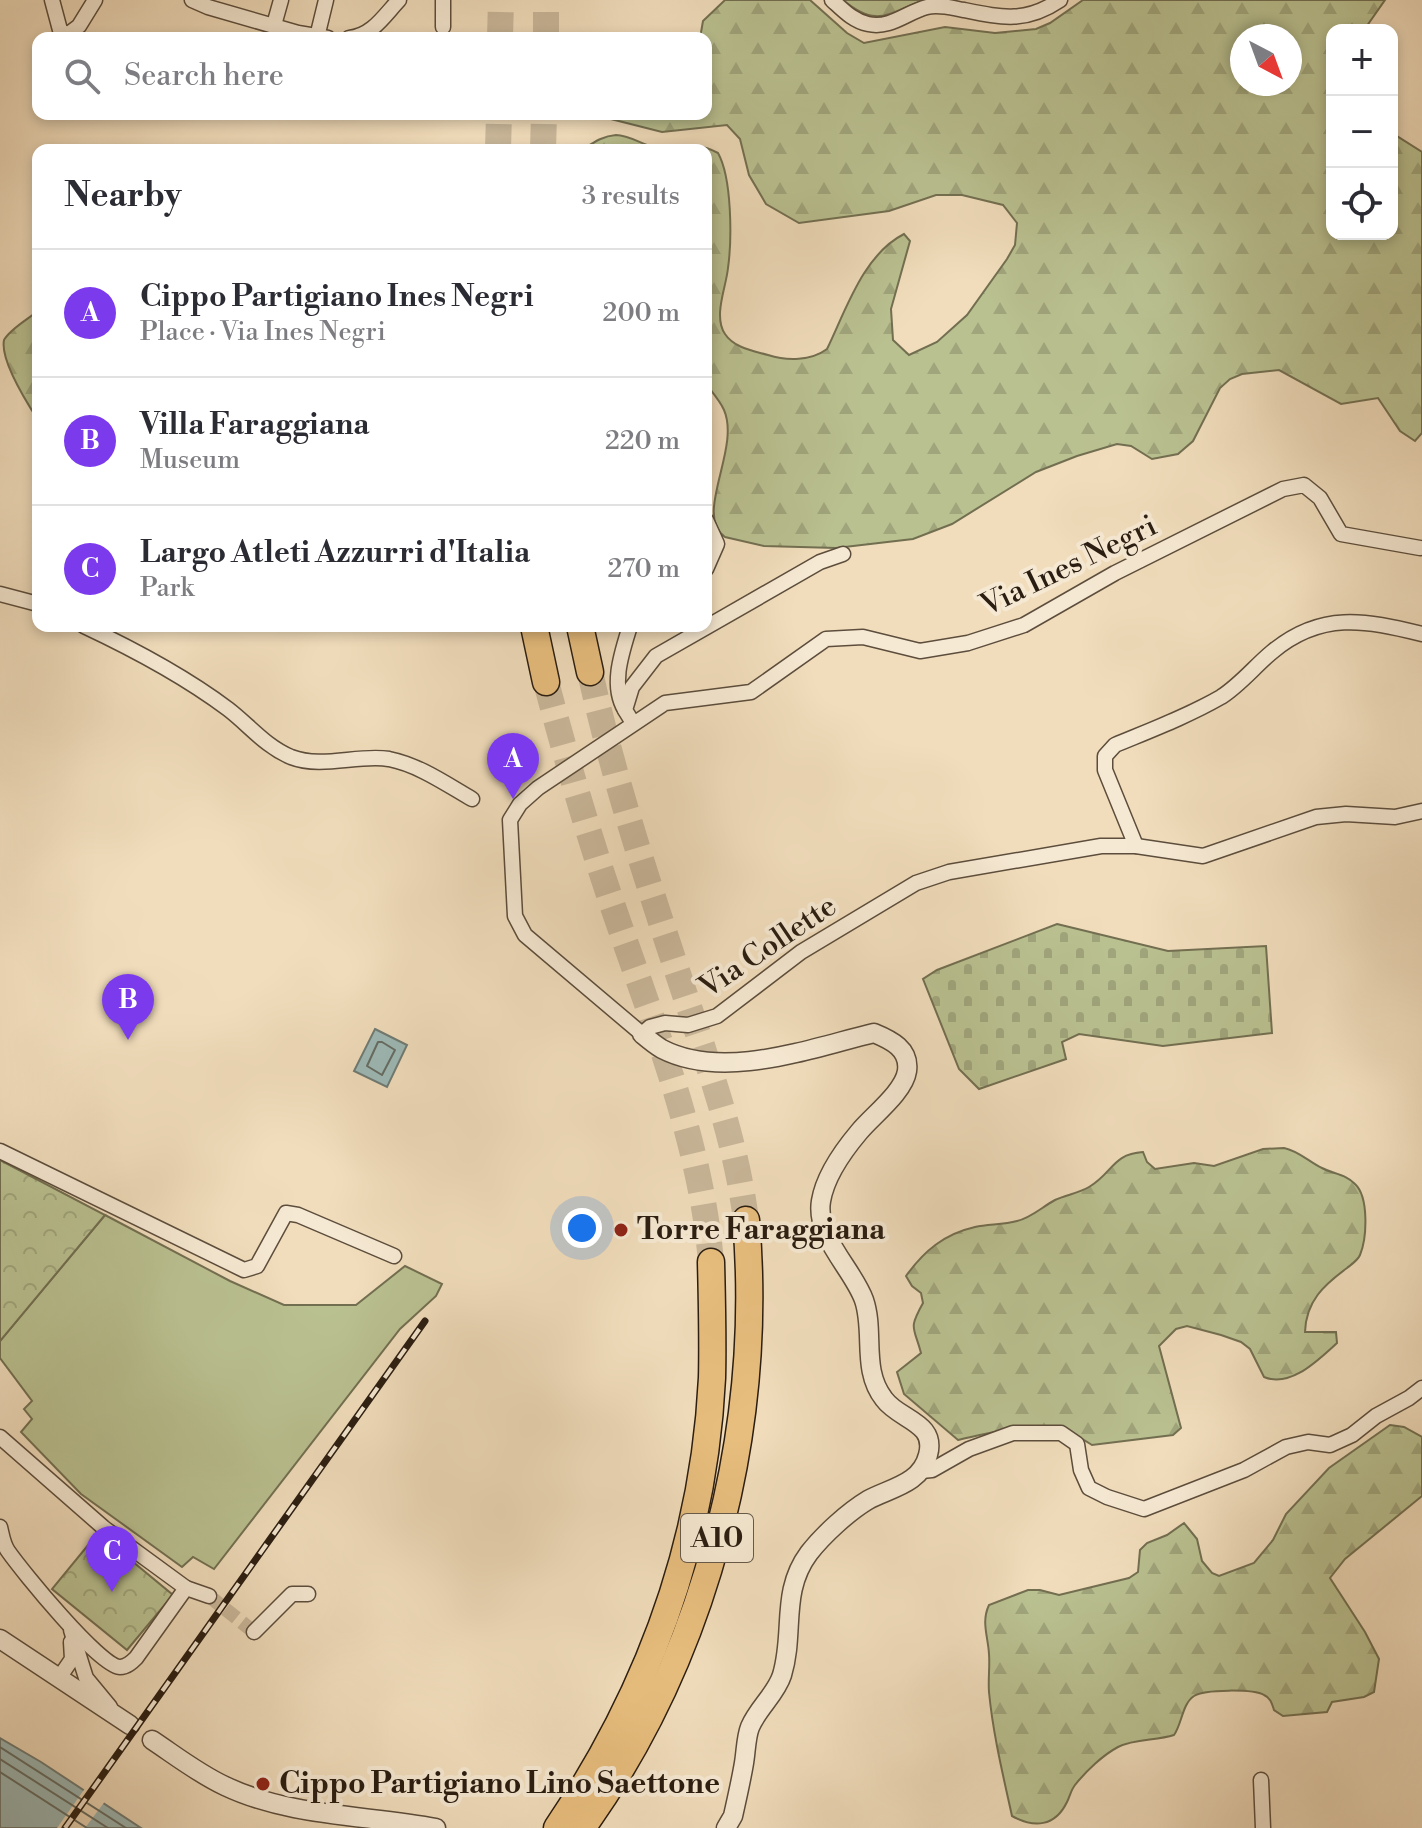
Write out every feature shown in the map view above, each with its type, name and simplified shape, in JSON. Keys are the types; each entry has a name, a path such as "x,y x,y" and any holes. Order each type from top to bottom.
{"highway":[{"path":"535,632 546,682"},
{"path":"581,632 590,672"},
{"name":"A10","path":"582,1828 626,1761 662,1692 690,1625 713,1556 732,1475 746,1360 750,1289 746,1220"},
{"name":"A10","path":"557,1828 600,1762 629,1708 672,1600 684,1556 701,1478 708,1427 713,1344 711,1262"}],"street":[{"path":"52,0 63,32"},
{"path":"71,32 79,26 95,0"},
{"path":"192,0 299,32"},
{"path":"274,25 281,0"},
{"path":"318,32 326,0"},
{"path":"368,32 399,0"},
{"path":"443,0 443,27"},
{"path":"832,0 856,20 870,25 887,25 926,7 942,5 1013,18 1033,15 1060,0"},
{"name":"Via Ines Negri","path":"642,1034 525,935 515,916 510,820 520,804 538,788 629,717 665,703 751,692 826,639 863,637 920,651 968,643 1024,625 1115,573 1283,489 1304,485 1320,498 1341,534 1420,548"},
{"path":"712,533 717,544 712,555"},
{"path":"712,624 820,562 843,554"},
{"path":"0,594 32,602"},
{"path":"1136,846 1105,770 1105,756 1115,745 1225,695 1273,651 1300,633 1330,622 1376,623 1422,634"},
{"path":"96,632 162,666 229,710 271,747 291,756 314,761 387,759 412,766 472,799"},
{"path":"629,632 617,679 619,700 629,717"},
{"path":"629,717 632,687 656,656 698,632"},
{"name":"Via Collette","path":"642,1034 650,1027 665,1023 688,1025 717,1016 801,952 916,883 949,872 1101,846 1136,846 1203,856 1316,817 1346,814 1395,817 1422,811"},
{"path":"642,1034 663,1049 717,1062 759,1061 874,1033 892,1040 902,1050 907,1070 897,1090 858,1133 833,1169 821,1203 826,1235 863,1297 875,1386 885,1402 924,1428 929,1435 929,1454 921,1471 909,1482 865,1502 809,1553 791,1586 789,1642 781,1678 750,1727 733,1816 726,1828"},
{"path":"0,1151 244,1270 257,1266 286,1213 298,1215 394,1256"},
{"path":"921,1471 932,1470 969,1449 1013,1433 1061,1433 1077,1444 1081,1470 1089,1488 1144,1509 1244,1470 1286,1447 1308,1442 1330,1445 1352,1435 1422,1388"},
{"path":"0,1437 104,1528 186,1588 209,1596"},
{"path":"0,1527 3,1553 109,1664 120,1667 136,1658 186,1588"},
{"path":"254,1632 292,1594 308,1594"},
{"path":"70,1626 86,1678 124,1721"},
{"path":"64,1681 72,1659 70,1626"},
{"path":"0,1639 124,1721"},
{"path":"64,1681 81,1660"},
{"path":"152,1740 200,1773 258,1799 436,1828"},
{"path":"1261,1780 1263,1828"}],"green space":[{"path":"725,0 810,0 847,33 864,43 945,27 995,33 1036,29 1083,0 1385,0 1368,24 1326,24 1326,240 1398,240 1398,137 1422,152 1422,433 1415,441 1400,431 1378,398 1341,404 1279,370 1242,374 1220,388 1193,441 1178,454 1152,459 1131,446 1117,444 1077,456 1036,472 952,524 913,539 836,548 764,546 725,537 716,527 714,513 728,426 724,410 712,393 712,151 718,153 723,164 730,225 728,268 720,310 722,327 729,339 739,346 783,358 806,358 827,349 867,269 877,255 904,234 910,241 891,309 893,340 909,355 937,342 967,315 1007,259 1015,245 1017,223 1003,205 962,195 936,195 889,211 799,223 766,204 749,175 740,139 727,125 662,132 615,120 712,120 712,32 701,32 703,21"},
{"path":"843,0 925,0 893,13 875,16 855,9"},
{"path":"616,135 626,137 644,144 592,144"},
{"path":"32,315 32,411 6,359 4,340"},
{"path":"1057,924 1168,951 1266,946 1272,1033 1163,1046 1079,1034 1062,1042 1066,1059 979,1089 959,1069 923,979 937,970"},
{"path":"1284,1148 1351,1181 1360,1190 1365,1208 1364,1239 1359,1257 1318,1295 1306,1321 1305,1332 1336,1332 1337,1343 1304,1370 1284,1379 1264,1377 1250,1349 1241,1342 1187,1326 1176,1329 1159,1346 1181,1428 1173,1435 1092,1445 1076,1436 1043,1428 1010,1430 958,1440 904,1394 897,1372 921,1353 914,1328 915,1318 923,1303 921,1293 906,1276 928,1251 944,1239 975,1227 1027,1217 1055,1200 1089,1187 1125,1156 1143,1152 1147,1162 1155,1169 1194,1163 1214,1166 1263,1149"},
{"path":"0,1160 105,1215 0,1341"},
{"path":"105,1215 230,1281 284,1305 356,1305 405,1266 442,1284 436,1296 400,1329 214,1569 193,1557 182,1567 81,1494 21,1432 32,1419 24,1409 32,1401 0,1358 0,1341"},
{"path":"1390,1425 1404,1427 1422,1437 1422,1496 1345,1559 1330,1578 1379,1659 1374,1692 1364,1697 1332,1702 1327,1712 1283,1716 1274,1710 1268,1698 1259,1693 1229,1691 1199,1694 1187,1704 1174,1735 1131,1742 1106,1754 1079,1780 1062,1810 1050,1821 1028,1822 1012,1816 989,1692 985,1623 989,1605 1028,1590 1059,1595 1129,1578 1138,1572 1140,1550 1147,1543 1167,1535 1184,1523 1197,1539 1202,1561 1212,1573 1219,1576 1254,1563 1273,1540 1286,1514 1329,1468"},
{"path":"98,1533 173,1595 127,1650 52,1589"}],"water":[{"path":"375,1029 407,1045 387,1087 354,1071"},
{"path":"0,1738 41,1762 141,1828 0,1828"}],"pier":[{"path":"86,1787 106,1800 85,1828 57,1828"}],"tunnel":[{"path":"500,32 501,0"},
{"path":"546,0 546,32"},
{"path":"498,144 499,120"},
{"path":"543,144 544,120"},
{"path":"590,672 633,833 721,1104 736,1162 746,1220"},
{"path":"546,682 600,867 663,1050 688,1134 706,1219 711,1262"},
{"path":"209,1596 254,1632"}],"railway":[{"path":"65,1828 425,1321"}],"place":[{"name":"Cippo Partigiano Ines Negri","path":"513,799"},
{"name":"Villa Faraggiana","path":"128,1040"},
{"name":"Torre Faraggiana","path":"621,1230"},
{"name":"Largo Atleti Azzurri d'Italia","path":"112,1592"},
{"name":"Cippo Partigiano Lino Saettone","path":"263,1784"}]}
